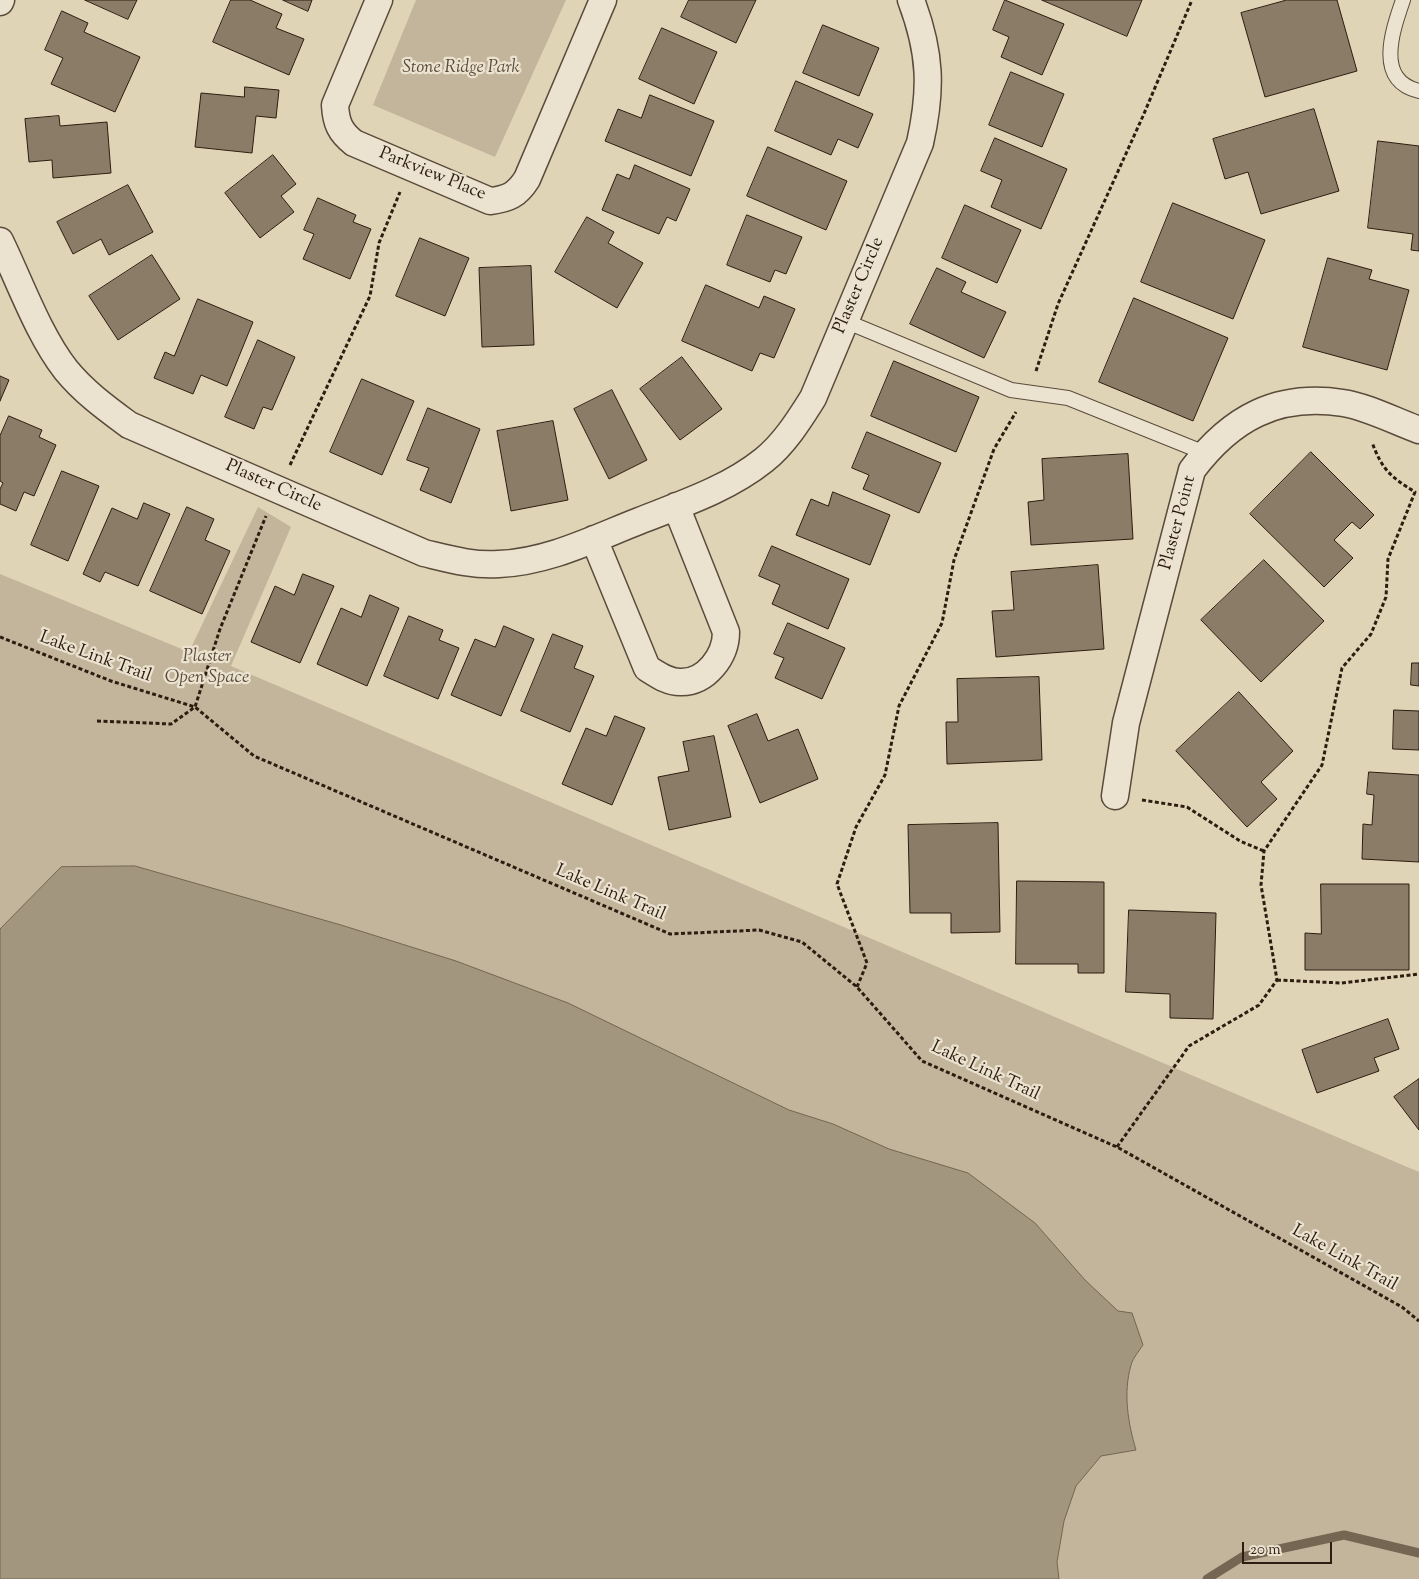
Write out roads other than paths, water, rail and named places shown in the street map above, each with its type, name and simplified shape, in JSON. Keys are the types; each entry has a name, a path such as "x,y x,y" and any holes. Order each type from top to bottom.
{"street":[{"name":"Parkview Place","path":"379,0 335,105 336,120 342,133 354,143 490,201 506,199 520,191 527,179 603,0"},
{"name":"Plaster Circle","path":"0,241 10,287 46,336 65,368 89,395 129,425 424,553 462,562 498,564 536,560 594,539 730,484 765,459 792,431 813,398 920,144 928,108 929,66 921,27 911,0"},
{"name":"Plaster Point","path":"1115,796 1126,723 1192,470 1205,453 1229,428 1258,412 1296,402 1344,403 1419,430"},
{"path":"594,539 647,668 665,679 680,682 696,678 707,673 718,659 726,641 726,632 676,506"}],"lane":[{"path":"1403,0 1395,23 1390,55 1392,72 1405,88 1419,92"},
{"path":"845,321 1011,390 1068,398 1205,453"}],"waterway":[{"path":"1207,1579 1242,1557 1344,1535 1419,1553"}],"park label":[{"name":"Stone Ridge Park","path":"461,69"},
{"name":"Plaster Open Space","path":"207,668"}]}
